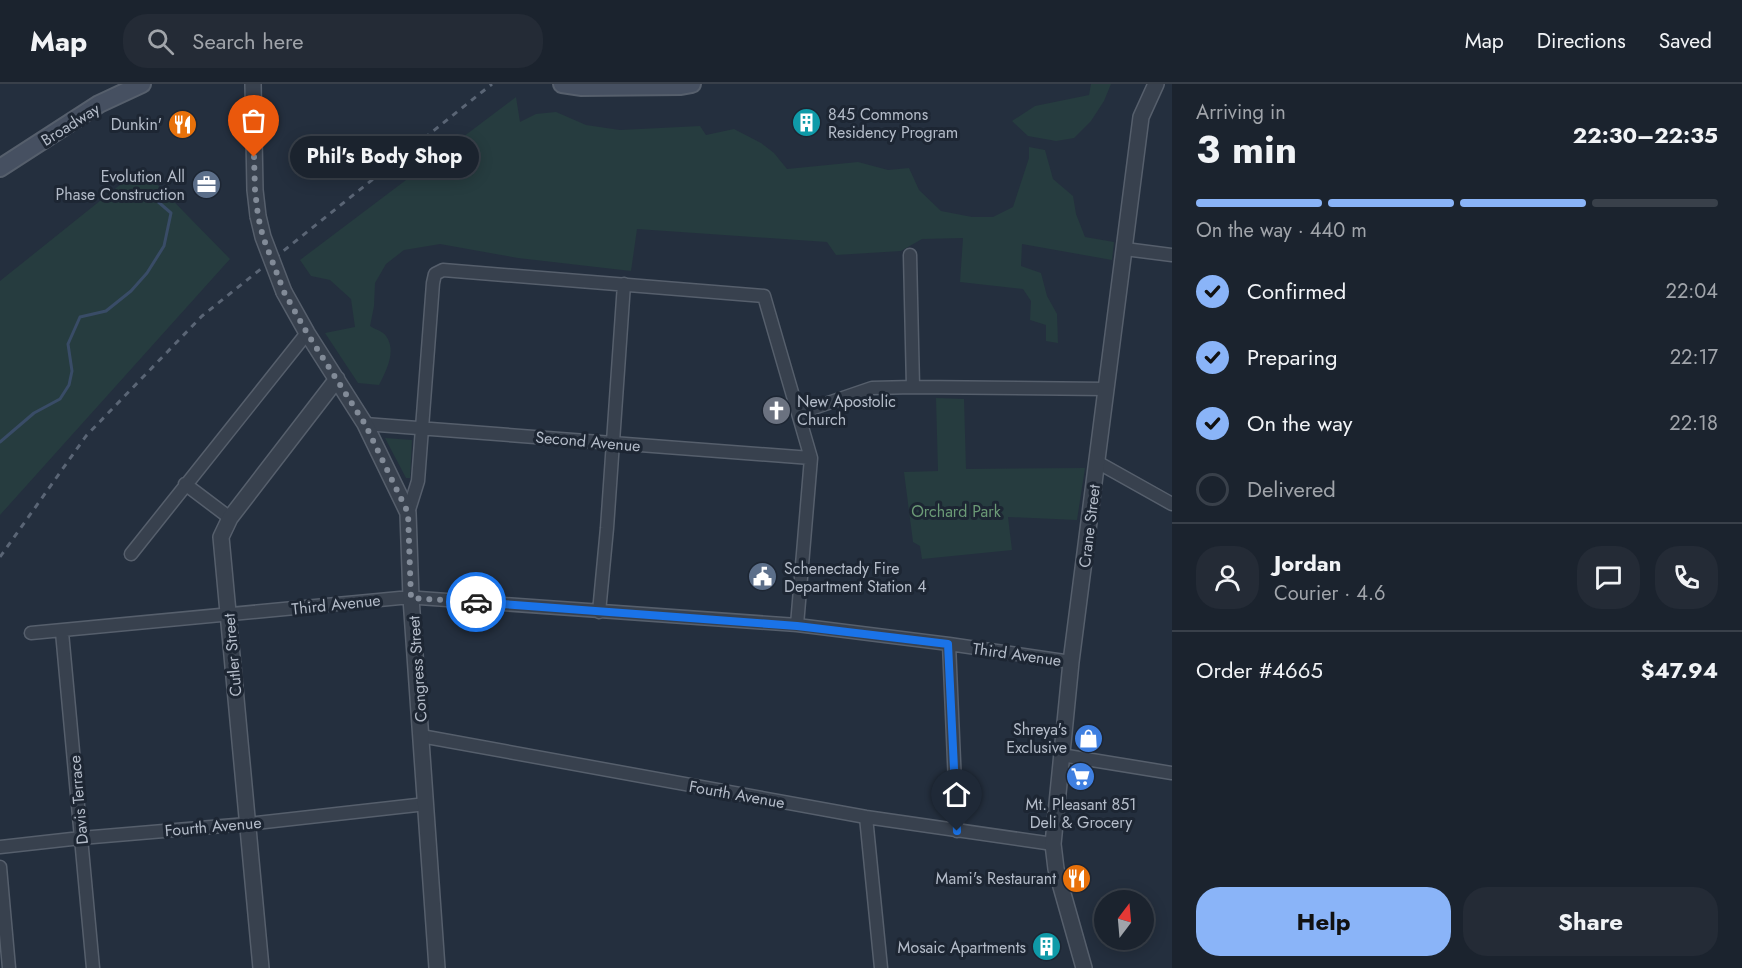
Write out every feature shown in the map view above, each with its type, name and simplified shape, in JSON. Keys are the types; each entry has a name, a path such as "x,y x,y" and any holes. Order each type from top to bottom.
{"main road":[{"name":"Broadway","path":"0,168 99,104 142,84"},
{"path":"562,84 582,87 692,84"}],"street":[{"name":"Congress Street","path":"253,84 255,190 263,237 284,292 307,333 365,424 408,513 411,598 437,968"},
{"name":"Crane Street","path":"1084,968 1056,869 1053,844 1071,662 1141,117 1156,84"},
{"path":"1125,249 1172,255"},
{"path":"910,255 913,387"},
{"path":"408,513 418,481 435,274 443,270 764,296 811,458 797,626"},
{"path":"599,612 624,284"},
{"path":"131,554 307,333"},
{"name":"Cutler Street","path":"261,968 221,537 230,518 337,379"},
{"path":"799,413 872,388 1106,388"},
{"name":"Second Avenue","path":"365,424 811,458"},
{"path":"1097,462 1172,504"},
{"path":"185,484 230,518"},
{"name":"Third Avenue","path":"31,633 62,632 411,598 797,626 948,644 1071,662"},
{"name":"Davis Terrace","path":"62,632 93,968"},
{"path":"948,644 957,831"},
{"name":"Fourth Avenue","path":"421,736 866,817 1053,844"},
{"path":"1061,755 1172,773"},
{"name":"Fourth Avenue","path":"0,848 426,804"},
{"path":"866,817 880,968"},
{"path":"0,867 9,968"}],"green space":[{"path":"1091,84 1111,84 1104,101 1091,121 1074,138 1056,141 1028,136 1012,121 1035,106 1089,95"},
{"path":"516,97 520,122 536,114 556,112 586,125 620,130 700,126 706,135 734,129 761,143 774,153 787,169 858,162 888,170 909,168 919,190 941,211 972,217 993,217 1013,207 1029,158 1029,147 1045,150 1053,179 1073,196 1076,214 1085,237 1114,242 1112,260 1022,244 1021,266 1041,273 1047,296 1057,314 1058,343 1046,341 1046,325 1030,320 1031,301 1023,289 960,282 963,238 922,239 901,251 836,255 827,242 637,229 631,271 518,258 440,244 404,250 386,264 375,283 370,326 386,336 391,348 389,361 379,385 358,383 325,333 355,327 351,299 330,280 311,276 300,260"},
{"path":"141,168 230,259 0,515 0,281"},
{"name":"Orchard Park","path":"936,398 964,399 966,469 1085,468 1077,520 1008,517 1012,550 922,559 920,546 913,542 904,472 938,471"},
{"path":"385,438 412,440 410,478 406,478"}],"waterway":[{"path":"0,442 34,413 60,399 69,385 72,371 68,344 80,317 106,311 131,291 147,273 164,246 171,213 148,193"}],"railway":[{"path":"0,557 86,436 202,316 492,84"}],"way so far":[{"path":"254,157 258,216 263,237 284,292 307,333 365,424 408,513 411,598 476,602"}],"place":[{"name":"845 Commons Residency Program","path":"807,123"},
{"name":"Dunkin'","path":"183,124"},
{"name":"Phil's Body Shop","path":"254,157"},
{"name":"Evolution All Phase Construction","path":"206,185"},
{"name":"New Apostolic Church","path":"776,410"},
{"name":"Schenectady Fire Department Station 4","path":"763,577"},
{"name":"Shreya's Exclusive","path":"1088,738"},
{"name":"Mt. Pleasant 851 Deli & Grocery","path":"1081,776"},
{"name":"Mami's Restaurant","path":"1077,878"},
{"name":"Mosaic Apartments","path":"1047,947"}],"route":[{"path":"476,602 797,626 948,644 957,831"}]}
